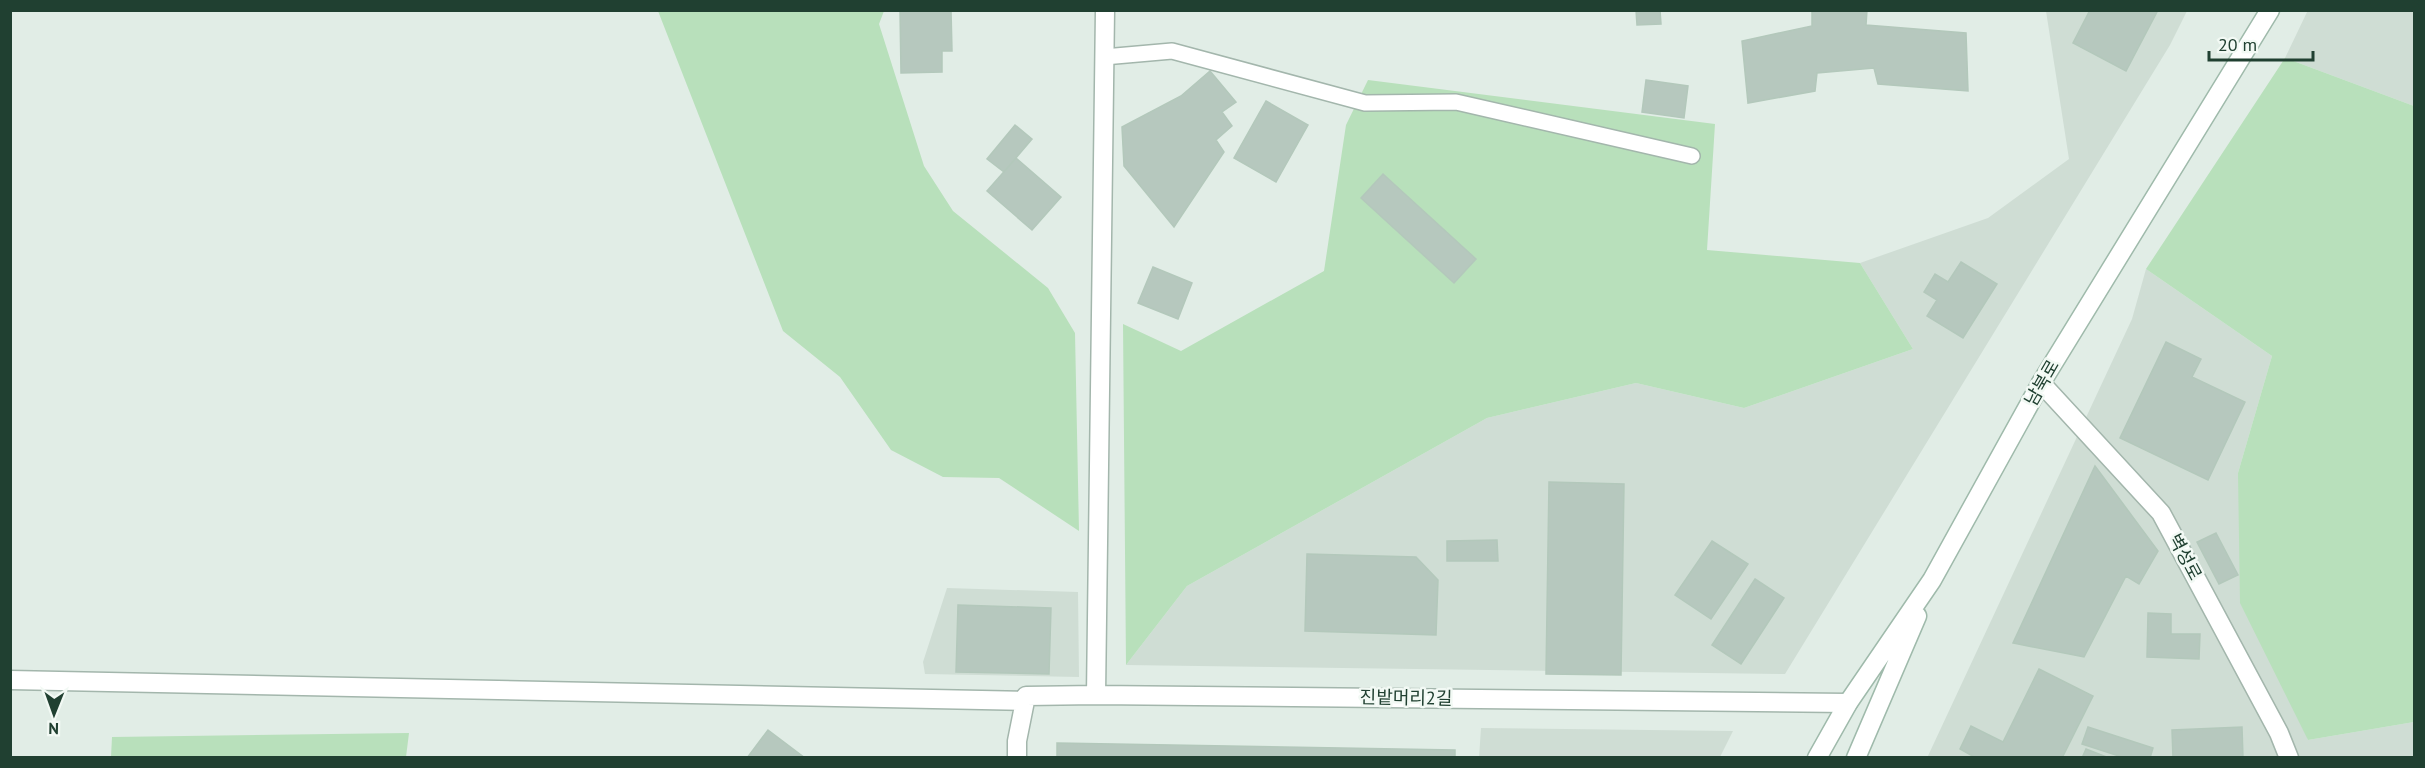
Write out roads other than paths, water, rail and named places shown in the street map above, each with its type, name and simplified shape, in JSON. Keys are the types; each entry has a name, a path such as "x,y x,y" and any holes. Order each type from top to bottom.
{"street":[{"path":"1096,695 1105,10"},
{"name":"남북로","path":"1817,758 1848,703 1932,580 2041,383 2270,10"},
{"name":"벽성로","path":"2041,383 2162,513 2279,733 2289,758"},
{"path":"1856,758 1932,580"},
{"path":"10,680 1025,701 1017,741 1017,758"},
{"name":"진밭머리2길","path":"1025,701 1026,696 1096,695 1848,703"}],"lane":[{"path":"1104,57 1172,51 1365,103 1456,102 1692,156"}]}
